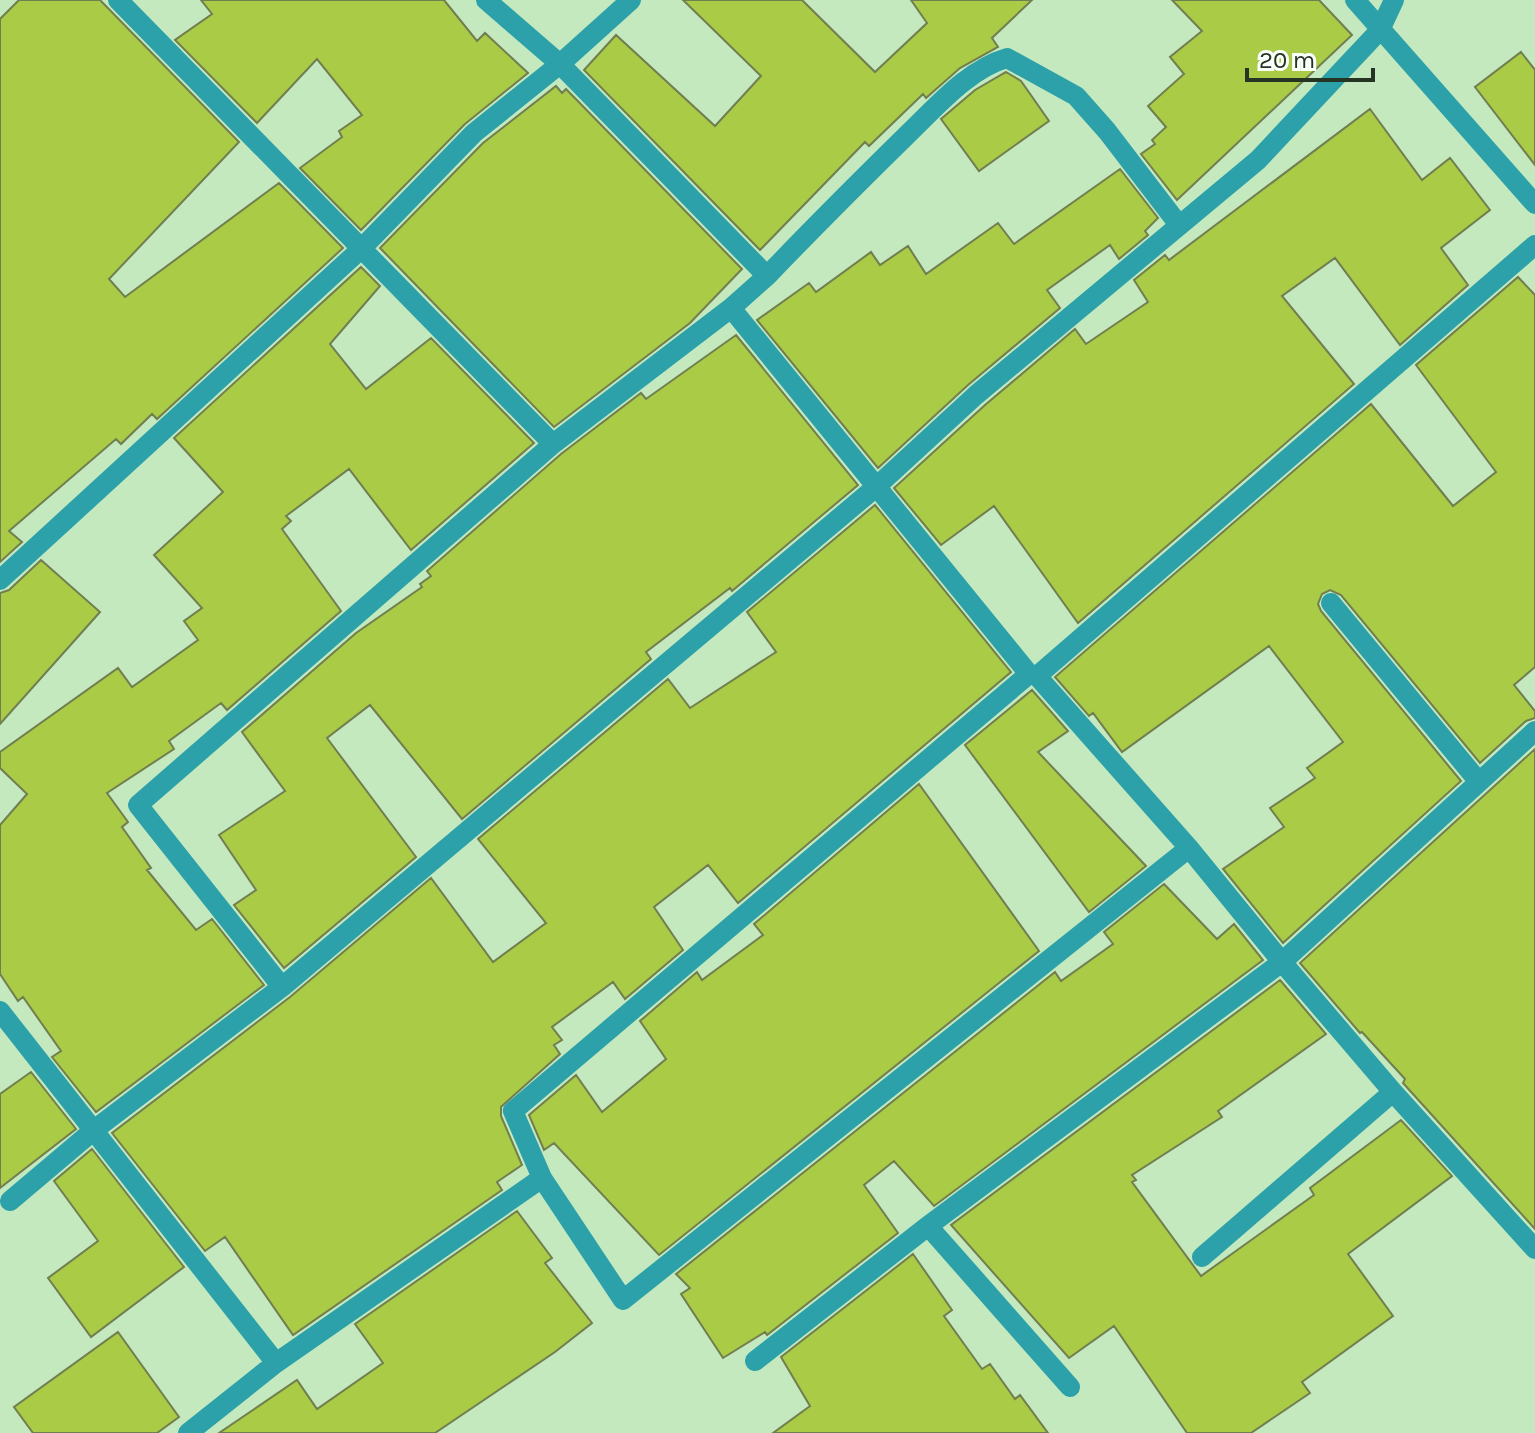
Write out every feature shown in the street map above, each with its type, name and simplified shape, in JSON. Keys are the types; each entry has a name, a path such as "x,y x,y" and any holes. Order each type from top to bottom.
{"street":[{"path":"118,0 553,444"},
{"path":"486,0 560,64 767,276"},
{"path":"0,580 361,249 474,133 560,64 631,0"},
{"path":"1355,0 1535,203"},
{"path":"10,1201 94,1130 282,987 876,487 976,395 1258,160 1380,30 1394,0"},
{"path":"282,987 138,805 553,444 731,308 947,97 990,63 1007,58 1076,96 1179,225"},
{"path":"1189,848 623,1300 542,1178 513,1111 1033,675 1535,245"},
{"path":"731,308 1033,675 1189,848 1393,1092 1535,1249"},
{"path":"1331,603 1479,782"},
{"path":"755,1361 928,1226 1282,962 1535,731"},
{"path":"0,1011 276,1363"},
{"path":"1202,1257 1393,1092"},
{"path":"188,1433 276,1363 542,1178"},
{"path":"928,1226 1070,1387"}],"building":[{"path":"19,0 100,0 239,142 109,279 125,297 279,183 343,248 157,419 152,414 121,444 116,439 9,531 22,542 0,562 0,19"},
{"path":"201,0 444,0 477,41 485,33 528,73 465,124 361,230 300,168 342,137 339,131 362,115 317,59 257,123 175,40 212,14"},
{"path":"683,0 802,0 875,72 927,23 911,0 1032,0 992,38 998,47 960,68 926,98 923,94 869,146 865,142 760,250 584,70 616,35 715,126 761,76"},
{"path":"1172,0 1319,0 1352,35 1177,200 1141,154 1155,144 1152,140 1166,127 1148,106 1184,74 1170,57 1202,31"},
{"path":"1521,52 1535,70 1535,165 1475,87"},
{"path":"1006,72 1021,81 1049,121 979,171 941,119 975,90"},
{"path":"556,86 562,93 566,89 742,269 690,323 554,427 380,248 483,143"},
{"path":"1370,109 1422,180 1450,158 1490,210 1441,248 1468,285 1400,345 1335,258 1282,296 1354,384 1078,623 994,506 941,545 894,488 1075,329 1086,344 1148,302 1134,280 1165,255 1169,260"},
{"path":"1120,169 1158,218 1145,231 1148,235 1119,259 1110,245 1047,290 1060,308 968,385 878,468 757,320 809,283 816,292 871,252 880,265 908,246 926,274 998,223 1014,244"},
{"path":"361,267 380,286 330,344 366,389 431,338 534,443 411,550 349,469 286,516 291,521 282,529 341,611 227,710 221,703 169,741 174,749 107,793 128,822 122,827 151,868 147,870 196,930 212,919 264,985 96,1112 52,1057 61,1051 23,997 18,1001 0,974 0,825 27,794 0,768 0,752 118,668 132,687 198,640 184,621 202,608 154,555 223,492 174,438"},
{"path":"1518,277 1535,295 1535,667 1514,685 1535,711 1535,718 1526,721 1480,763 1341,595 1330,590 1322,594 1318,604 1321,611 1461,781 1283,943 1223,869 1284,827 1270,808 1315,778 1307,768 1343,742 1269,646 1122,752 1093,713 1089,716 1055,677 1371,404 1453,506 1496,472 1416,365"},
{"path":"736,335 858,485 732,591 730,588 646,652 651,659 462,819 370,705 327,738 416,857 284,968 234,905 256,890 219,835 285,791 242,732 356,633 422,587 420,584 431,576 427,571 561,454 641,393 646,399"},
{"path":"875,505 1011,672 738,903 708,865 654,907 683,950 625,999 613,982 552,1027 562,1040 554,1045 560,1054 501,1107 501,1116 522,1165 497,1182 502,1190 293,1335 225,1237 205,1251 112,1133 290,997 431,878 493,962 546,923 478,839 668,679 690,708 776,652 747,612"},
{"path":"41,560 100,612 0,724 0,593 9,590"},
{"path":"1032,690 1068,731 1038,752 1146,866 1089,912 965,745"},
{"path":"1535,749 1535,1229 1300,963"},
{"path":"919,784 1039,951 659,1255 554,1143 544,1150 529,1115 576,1075 602,1112 666,1059 640,1021 697,972 702,980 763,935 754,924"},
{"path":"1164,884 1217,939 1234,924 1263,960 934,1206 894,1161 864,1185 898,1233 767,1335 765,1332 723,1358 681,1294 690,1288 676,1274 1055,972 1061,981 1113,944 1104,932"},
{"path":"1280,980 1326,1034 1218,1111 1222,1117 1132,1175 1136,1180 1132,1182 1201,1276 1314,1195 1310,1188 1401,1120 1452,1176 1348,1254 1393,1316 1302,1382 1310,1393 1251,1433 1187,1433 1114,1326 1069,1358 951,1225"},
{"path":"31,1072 76,1129 0,1188 0,1094"},
{"path":"92,1149 184,1267 91,1337 48,1278 98,1241 54,1181"},
{"path":"517,1211 552,1258 545,1263 592,1323 555,1352 435,1433 219,1433 297,1380 317,1409 383,1363 355,1324"},
{"path":"913,1254 952,1310 944,1316 982,1369 990,1364 1015,1399 1020,1395 1048,1433 773,1433 810,1406 781,1357"},
{"path":"118,1332 179,1417 157,1433 33,1433 14,1407"}]}
